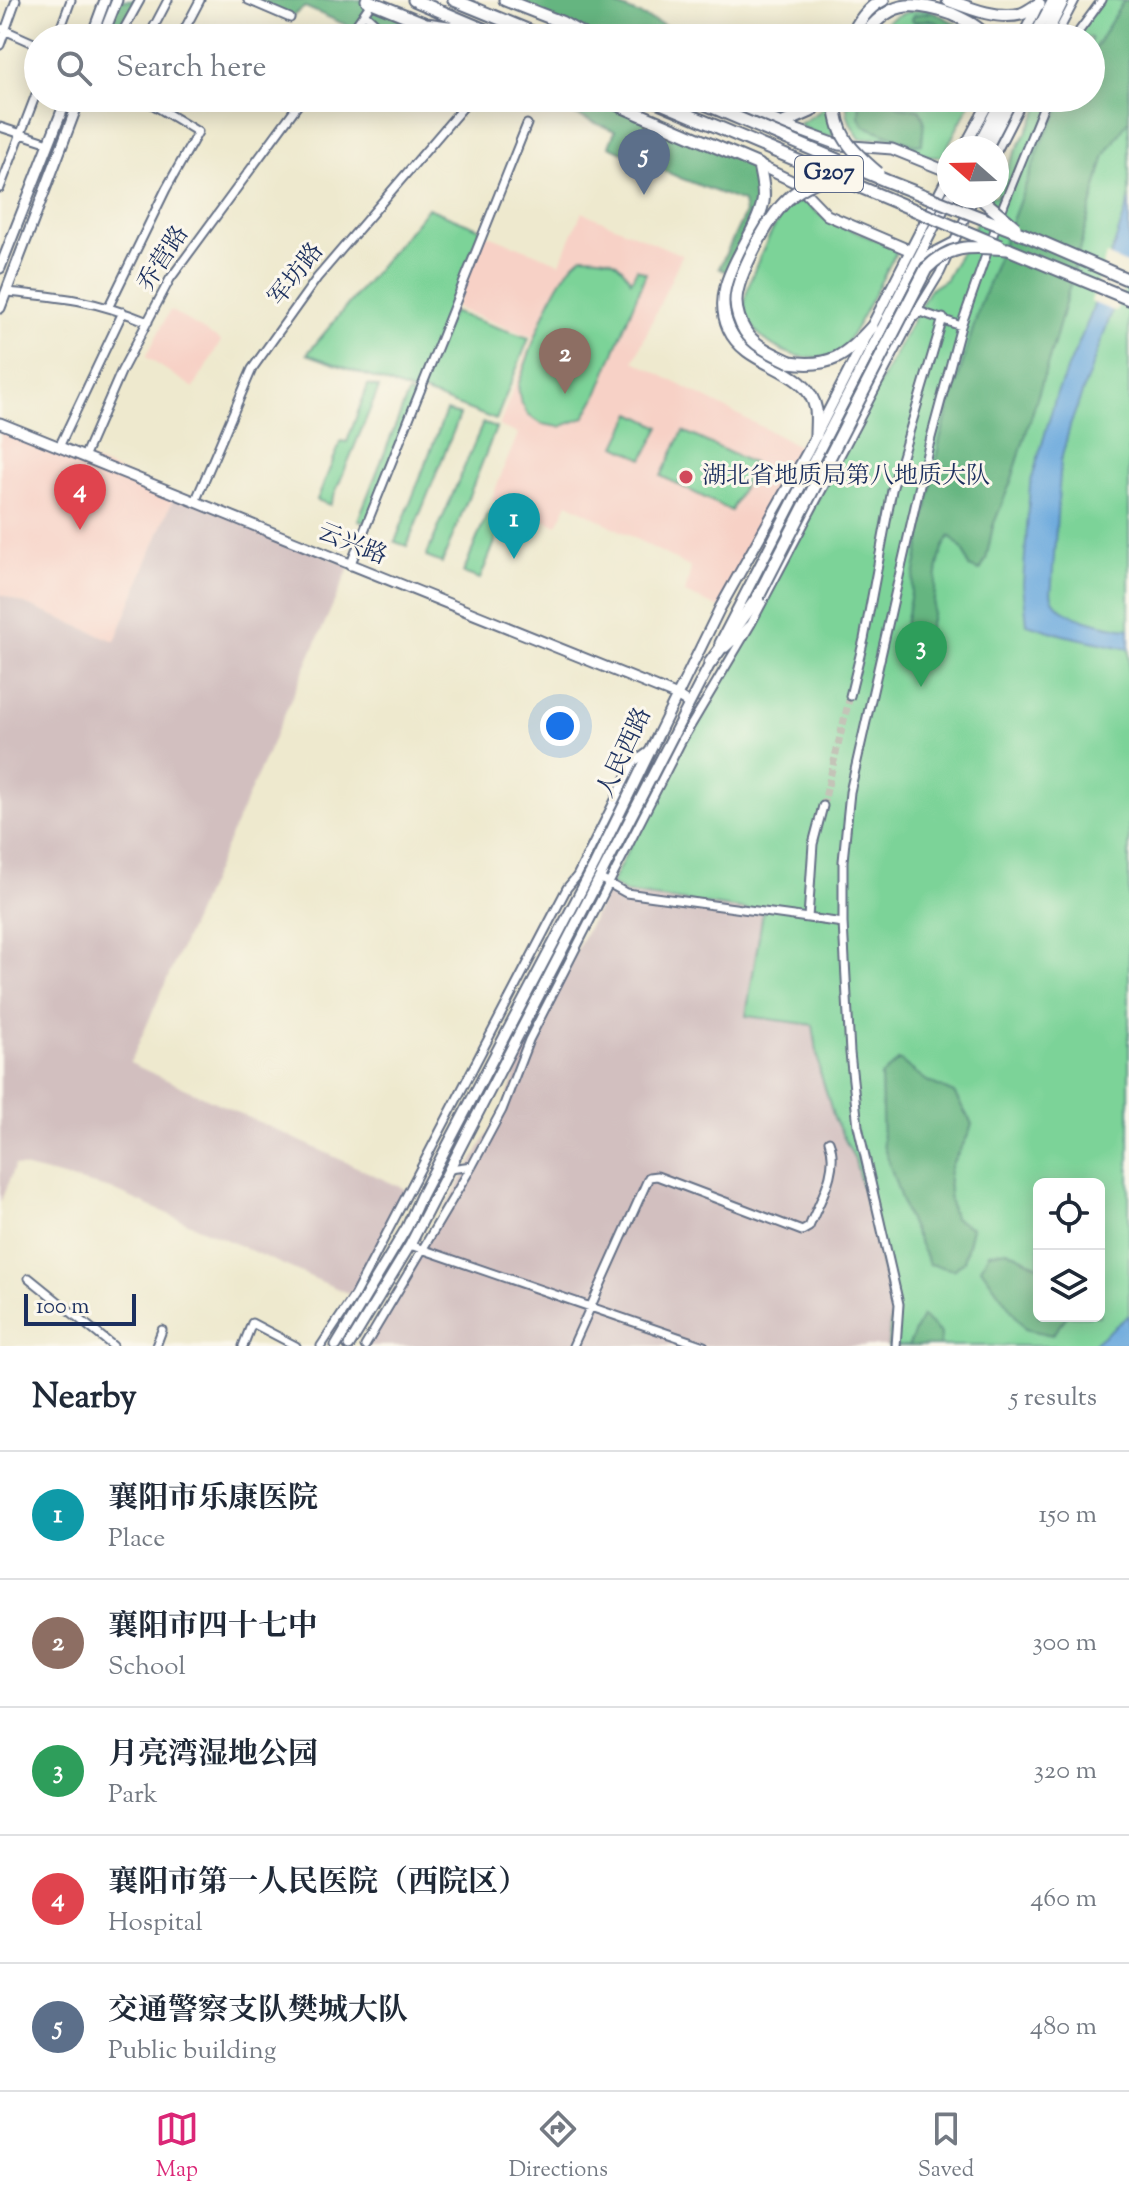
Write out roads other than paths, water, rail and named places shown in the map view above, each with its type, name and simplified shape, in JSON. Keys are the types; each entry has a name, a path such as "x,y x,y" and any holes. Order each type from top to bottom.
{"highway":[{"path":"414,0 470,24"},
{"path":"454,0 513,24"},
{"path":"475,0 499,18"},
{"path":"505,0 564,24"},
{"path":"857,24 876,3 883,0"},
{"path":"948,0 998,15 1020,14 1040,2"},
{"path":"1051,24 1063,0"},
{"path":"370,1 426,24"},
{"path":"872,24 890,8 911,2 930,3 975,24"},
{"path":"635,112 759,165 763,201 726,282 724,303 728,328 740,347 796,378 810,393 816,411 816,435"},
{"name":"G207","path":"682,112 1129,299"},
{"name":"G207","path":"724,112 1129,280"},
{"path":"753,112 781,124 809,112"},
{"path":"836,112 841,136 857,156 887,181"},
{"path":"992,136 1005,112"},
{"path":"831,175 803,187 770,218 741,280 735,301 739,320 746,333 762,348 790,362 810,365 833,361 852,349 872,327"},
{"path":"988,208 1025,235"},
{"path":"710,663 758,597 926,269 939,256 964,247 1008,249"}],"main road":[{"path":"96,24 105,0"},
{"path":"108,24 117,0"},
{"path":"1040,24 1053,0"},
{"path":"1029,24 1040,2"},
{"path":"0,268 61,112"},
{"path":"0,308 75,112"},
{"path":"970,136 983,112"},
{"path":"982,136 995,112"},
{"path":"781,124 839,145 892,149 937,168"},
{"path":"759,165 796,183 827,215 909,250"},
{"name":"人民西路","path":"336,1346 407,1227 595,864 675,695 816,435 937,196"},
{"name":"人民西路","path":"349,1346 410,1245 450,1169 944,208"},
{"name":"云兴路","path":"0,423 675,695 689,704"}],"street":[{"path":"0,45 2,30 16,0"},
{"path":"62,24 71,0"},
{"path":"127,24 140,0"},
{"path":"155,24 168,0"},
{"path":"187,24 200,0"},
{"path":"248,0 264,3 290,18"},
{"path":"1062,24 1075,0"},
{"path":"1084,24 1102,0"},
{"path":"358,24 370,1"},
{"path":"365,14 376,24"},
{"path":"2,30 24,39"},
{"path":"0,188 29,112"},
{"path":"109,306 166,189 198,132 166,112"},
{"name":"乔营路","path":"84,457 121,372 170,279 293,112"},
{"name":"军坊路","path":"195,502 252,369 317,278 459,112"},
{"path":"1005,136 1017,112"},
{"path":"896,1346 899,1304 858,1126 843,923 843,861 850,792 929,445 961,326 1004,204 1041,112"},
{"path":"350,566 527,124"},
{"path":"0,127 49,143"},
{"path":"365,1346 502,1110 529,1040 686,733 751,624 955,241 970,208"},
{"path":"916,261 955,241"},
{"path":"928,312 925,300 929,290"},
{"path":"6,292 72,297 109,306 148,322"},
{"path":"59,447 123,312"},
{"path":"912,319 921,312 928,312 961,326"},
{"path":"850,696 892,490 943,318"},
{"path":"710,663 751,624"},
{"path":"321,1346 354,1296 567,888 577,876 634,762 648,752"},
{"path":"808,918 813,844 823,806"},
{"path":"599,878 626,893 843,923"},
{"path":"484,1102 502,1110"},
{"path":"573,1346 649,1177 657,1176 802,1231 809,1227 833,1168 834,1155 829,1141"},
{"path":"450,1169 472,1166"},
{"path":"439,1189 454,1197"},
{"path":"410,1245 704,1346"},
{"path":"29,1278 113,1346"},
{"path":"243,1346 252,1323 296,1346"},
{"path":"156,1346 162,1330"}],"water":[{"path":"1129,201 1129,265 1070,426 1061,460 1051,592 1056,604 1074,615 1129,629 1129,649 1027,624 1023,584 1030,485 1057,393 1090,317"},
{"path":"1129,1315 1129,1346 1091,1346"}],"tunnel":[{"path":"823,806 850,696"}],"place":[{"name":"交通警察支队樊城大队","path":"644,195"},
{"name":"襄阳市四十七中","path":"565,394"},
{"name":"湖北省地质局第八地质大队","path":"686,477"},
{"name":"襄阳市第一人民医院（西院区）","path":"80,530"},
{"name":"襄阳市乐康医院","path":"514,559"},
{"name":"月亮湾湿地公园","path":"921,687"}]}
